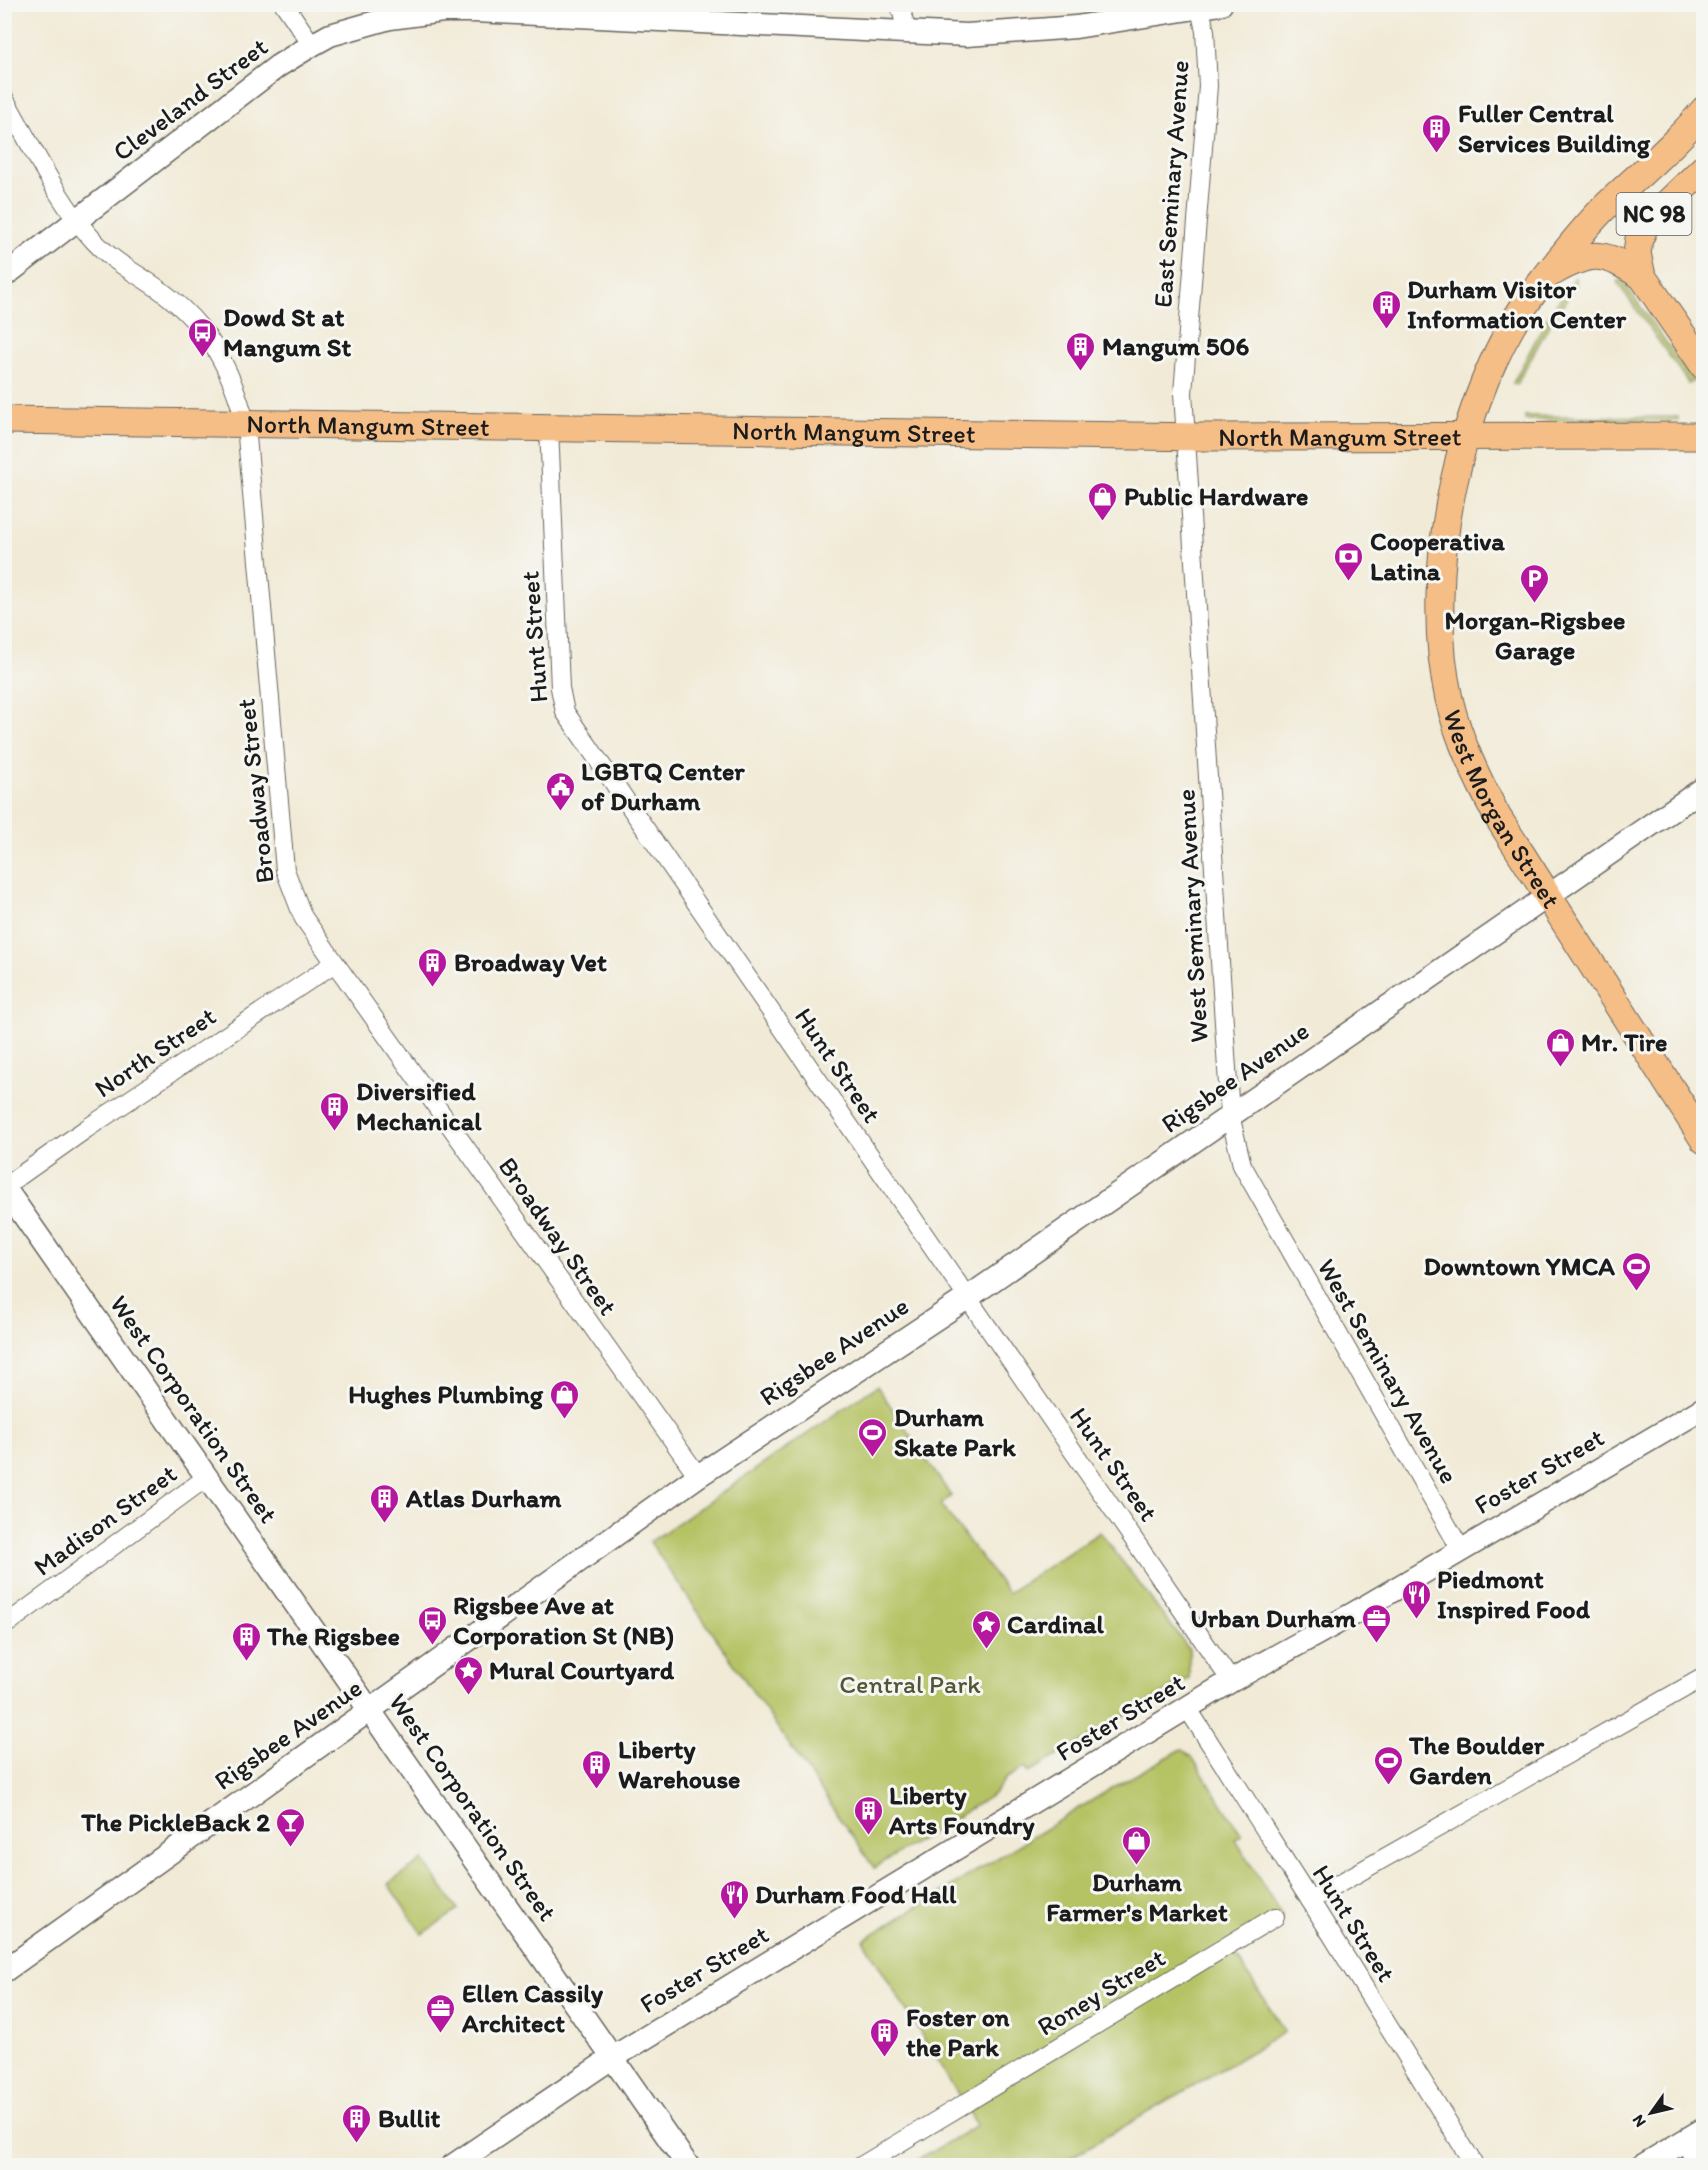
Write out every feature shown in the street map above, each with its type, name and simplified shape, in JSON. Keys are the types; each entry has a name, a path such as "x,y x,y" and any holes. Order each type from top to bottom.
{"main road":[{"name":"West Morgan Street","path":"1704,110 1685,132 1603,210 1535,290 1500,350 1466,435 1458,462 1447,519 1441,586 1443,647 1449,699 1472,768 1497,816 1704,1140"},
{"name":"NC 98","path":"1704,168 1646,224 1639,239 1637,253 1642,276 1704,366"},
{"path":"1547,276 1573,260 1600,256 1616,259 1642,276"},
{"name":"North Mangum Street","path":"4,420 1186,436 1704,436"}],"street":[{"path":"284,4 312,45"},
{"path":"900,4 907,34"},
{"name":"Cleveland Street","path":"4,276 278,66 330,35 390,18 443,11 966,35 1076,27 1207,6"},
{"name":"East Seminary Avenue","path":"1186,436 1185,354 1208,86 1205,31 1207,6"},
{"name":"Broadway Street","path":"4,98 78,221 104,251 176,302 209,338 233,379 246,425 285,870 303,917 698,1476"},
{"name":"Hunt Street","path":"549,427 560,688 565,712 1232,1681"},
{"name":"West Seminary Avenue","path":"1186,436 1230,1115 1242,1165 1461,1550"},
{"name":"Rigsbee Avenue","path":"4,1971 698,1476 967,1298 1704,788"},
{"name":"North Street","path":"4,1187 86,1129 335,963"},
{"name":"West Corporation Street","path":"4,1187 687,2166"},
{"name":"Foster Street","path":"452,2166 612,2058 1188,1710 1232,1681 1704,1408"},
{"name":"Madison Street","path":"4,1626 207,1477"},
{"path":"1310,1900 1704,1677"},
{"name":"Hunt Street","path":"1188,1710 1310,1900 1475,2166"},
{"name":"Roney Street","path":"861,2166 1275,1917"},
{"path":"1642,2166 1704,2129"},
{"path":"1684,2140 1698,2166"}],"green space":[{"path":"1575,277 1576,285 1552,320 1516,385 1513,383 1548,317"},
{"path":"1621,279 1693,381 1689,384 1617,282"},
{"path":"1525,416 1678,417 1678,421 1525,420"},
{"name":"Central Park","path":"877,1386 951,1496 941,1505 1008,1593 1100,1532 1189,1649 1189,1678 1028,1773 1024,1768 1005,1779 994,1794 874,1868 650,1542"},
{"path":"1182,1749 1192,1757 1242,1835 1235,1839 1283,1917 1231,1948 1285,2032 1058,2165 909,2165 977,2125 863,1940 1114,1787"},
{"path":"423,1860 458,1910 422,1934 388,1884"}],"place":[{"name":"Fuller Central Services Building","path":"1437,154"},
{"name":"Durham Visitor Information Center","path":"1386,330"},
{"name":"Dowd St at Mangum St","path":"202,358"},
{"name":"Mangum 506","path":"1081,372"},
{"name":"Public Hardware","path":"1103,522"},
{"name":"Cooperativa Latina","path":"1349,582"},
{"name":"Morgan-Rigsbee Garage","path":"1535,604"},
{"name":"LGBTQ Center of Durham","path":"560,812"},
{"name":"Broadway Vet","path":"433,988"},
{"name":"Mr. Tire","path":"1560,1068"},
{"name":"Diversified Mechanical","path":"335,1132"},
{"name":"Downtown YMCA","path":"1636,1292"},
{"name":"Hughes Plumbing","path":"564,1420"},
{"name":"Durham Skate Park","path":"873,1458"},
{"name":"Atlas Durham","path":"385,1524"},
{"name":"Piedmont Inspired Food","path":"1416,1620"},
{"name":"Urban Durham","path":"1377,1644"},
{"name":"Rigsbee Ave at Corporation St (NB)","path":"432,1646"},
{"name":"Cardinal","path":"986,1650"},
{"name":"The Rigsbee","path":"246,1662"},
{"name":"Mural Courtyard","path":"468,1696"},
{"name":"The Boulder Garden","path":"1388,1786"},
{"name":"Liberty Warehouse","path":"597,1790"},
{"name":"Liberty Arts Foundry","path":"868,1836"},
{"name":"The PickleBack 2","path":"291,1848"},
{"name":"Durham Farmer's Market","path":"1137,1866"},
{"name":"Durham Food Hall","path":"734,1920"},
{"name":"Ellen Cassily Architect","path":"441,2034"},
{"name":"Foster on the Park","path":"885,2058"},
{"name":"Bullit","path":"357,2144"}]}
